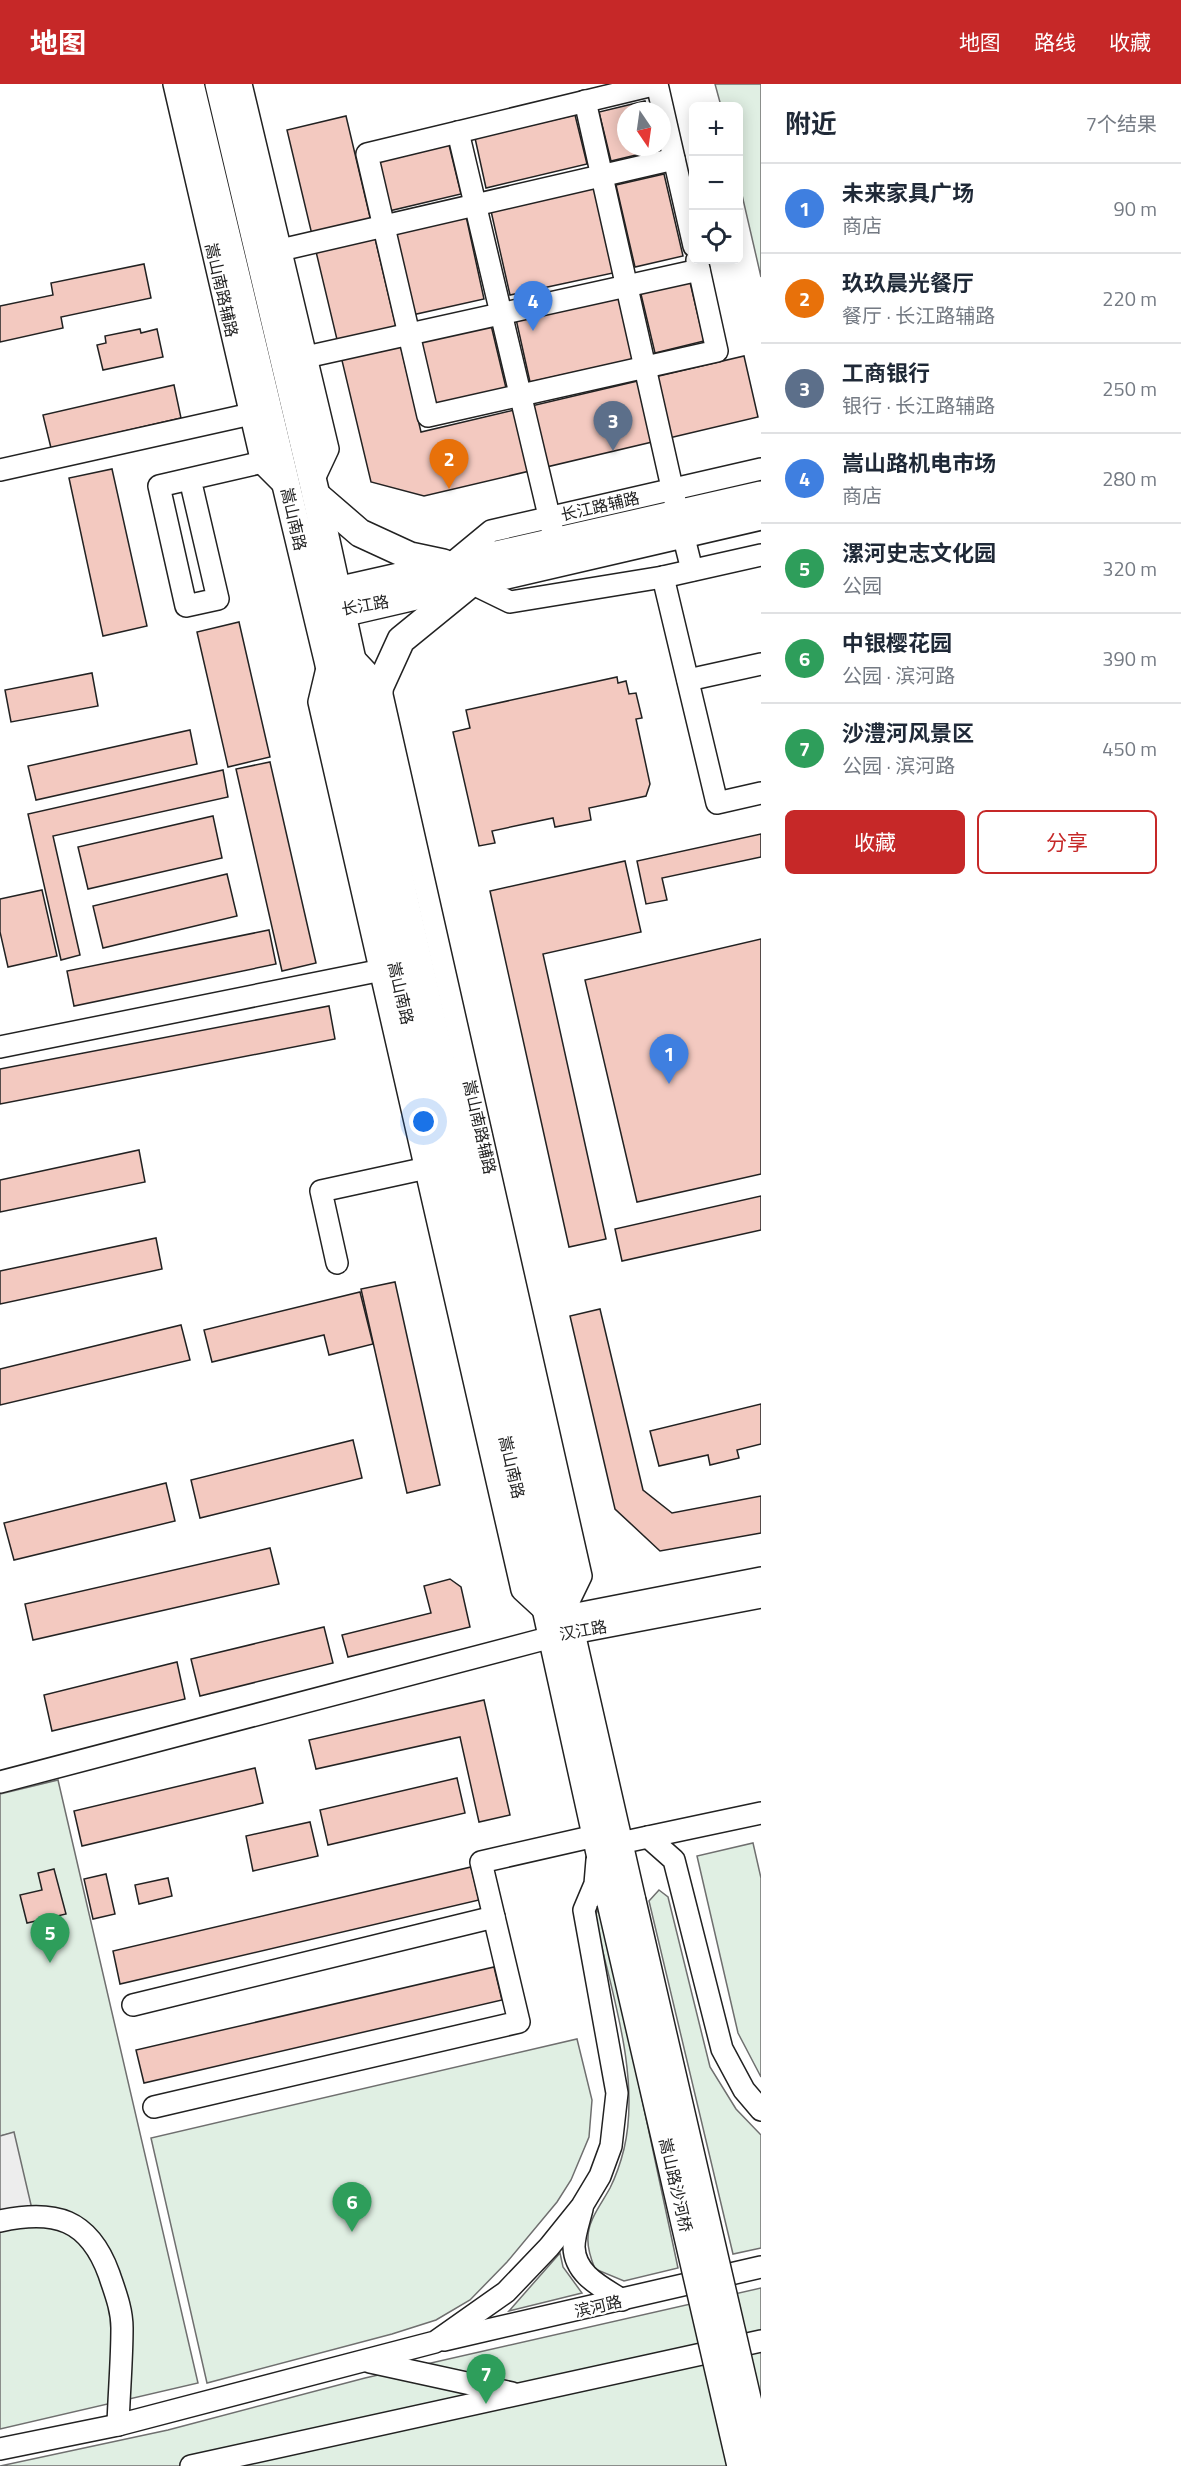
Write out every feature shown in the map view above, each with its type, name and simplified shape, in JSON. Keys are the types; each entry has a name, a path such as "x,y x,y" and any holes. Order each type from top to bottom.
{"main road":[{"name":"嵩山南路","path":"190,84 271,461 286,487 314,607 339,657 369,739 405,903 398,966"},
{"name":"嵩山南路","path":"219,84 270,252 314,488 339,602 339,657 398,966 443,1164 560,1622 604,1842 622,1902"},
{"path":"314,488 360,533 410,556 450,565"},
{"name":"长江路","path":"339,602 552,529 678,512 761,495"},
{"name":"长江路","path":"314,607 471,583 678,512 761,516"},
{"path":"369,739 381,686 401,640 471,583"},
{"name":"嵩山路沙河桥","path":"622,1902 761,2459"},
{"name":"嵩山路沙河桥","path":"622,1902 741,2466"}],"street":[{"name":"嵩山南路辅路","path":"174,84 251,414 271,461"},
{"path":"241,84 270,252 306,357 328,449 314,488"},
{"path":"306,357 409,334 627,286 698,265 717,351 428,416 409,334 384,226 367,154 657,84 689,228"},
{"path":"585,101 692,570"},
{"path":"458,132 552,529"},
{"path":"270,252 674,159"},
{"path":"0,470 251,414"},
{"path":"190,479 218,599 186,606 159,486 190,479 271,461"},
{"path":"678,512 761,469"},
{"path":"471,583 510,602 663,577 761,555"},
{"path":"663,577 717,803 761,793"},
{"path":"339,657 381,686"},
{"path":"688,680 761,664"},
{"name":"嵩山南路辅路","path":"381,686 581,1576 560,1622"},
{"path":"405,903 423,874"},
{"path":"0,1047 398,966 443,1164 522,1590 560,1622"},
{"path":"337,1263 321,1191 443,1164"},
{"name":"汉江路","path":"560,1622 761,1578"},
{"name":"汉江路","path":"560,1622 761,1597"},
{"path":"0,1782 560,1622"},
{"path":"154,2107 519,2022 481,1862 604,1842 648,1838 761,1813"},
{"path":"648,1838 674,1860 722,2049 744,2090 761,2110"},
{"path":"435,2342 506,2292 549,2247 582,2206 600,2176 611,2146 618,2092 584,1910 595,1884 604,1842"},
{"path":"133,2005 494,1917"},
{"path":"582,2206 574,2247 579,2265 586,2276 622,2300"},
{"path":"0,2221 22,2216 59,2217 75,2224 87,2234 104,2261 119,2303 122,2328 118,2425"},
{"name":"滨河路","path":"0,2449 118,2425 435,2342 761,2267"},
{"path":"192,2466 761,2341"},
{"path":"364,2361 516,2393"}],"green space":[{"path":"715,84 761,84 761,277 743,199 743,102 720,102"},
{"path":"58,1780 198,2383 0,2429 0,2230 13,2133 0,2136 0,1794"},
{"path":"753,1843 761,1878 761,2077 738,2033 697,1856"},
{"path":"659,1890 668,1897 710,2067 736,2109 761,2135 761,2248 733,2254 649,1901"},
{"path":"597,1911 602,1911 678,2268 624,2281 595,2269 588,2245 590,2224 610,2188 624,2149 629,2093 622,2034 595,1919"},
{"path":"577,2039 592,2100 589,2137 571,2180 557,2202 507,2262 470,2300 436,2320 392,2334 207,2383 151,2138"},
{"path":"560,2253 563,2267 582,2293 509,2311"},
{"path":"761,2288 761,2466 0,2466 168,2430 365,2378"}],"shaded area":[{"path":"14,2132 35,2222 0,2230 0,2136"}],"building":[{"path":"617,108 617,156 632,156 611,161 599,112"},
{"path":"575,115 587,164 486,188 475,138"},
{"path":"346,116 421,432 744,356 758,417 424,496 371,482 287,130"},
{"path":"449,145 461,194 389,211 378,161"},
{"path":"664,174 683,256 635,267 616,185"},
{"path":"595,188 613,273 510,295 491,211"},
{"path":"466,216 484,299 412,315 393,232"},
{"path":"144,264 151,298 61,317 63,328 0,342 0,306 53,295 51,283"},
{"path":"689,278 704,341 655,353 640,290"},
{"path":"619,295 634,359 530,382 516,319"},
{"path":"491,325 506,388 435,404 420,341"},
{"path":"140,329 141,333 157,329 163,357 103,370 97,345 106,343 105,336"},
{"path":"174,385 181,418 51,448 43,415"},
{"path":"112,469 147,626 103,636 69,478"},
{"path":"239,622 270,757 228,767 197,632"},
{"path":"92,673 98,706 11,722 5,690"},
{"path":"617,677 618,683 626,681 629,694 636,693 642,718 636,719 650,784 646,796 589,808 591,820 555,827 553,818 492,831 495,843 479,846 453,732 470,728 466,710"},
{"path":"190,730 197,764 36,800 28,766"},
{"path":"270,762 316,963 282,971 236,769"},
{"path":"223,770 228,797 53,836 80,955 61,960 28,814"},
{"path":"213,816 222,858 88,889 78,847"},
{"path":"761,834 761,857 662,878 667,900 646,904 637,861"},
{"path":"625,861 641,932 543,954 606,1239 569,1247 490,891"},
{"path":"227,874 237,916 103,948 93,906"},
{"path":"42,890 57,956 8,967 0,932 0,899"},
{"path":"269,930 276,964 74,1006 67,971"},
{"path":"761,939 761,1174 637,1202 585,980"},
{"path":"329,1006 335,1039 0,1104 0,1069"},
{"path":"139,1150 145,1182 0,1212 0,1180"},
{"path":"761,1196 761,1230 622,1261 615,1229"},
{"path":"156,1238 162,1269 0,1304 0,1271"},
{"path":"395,1282 440,1485 407,1493 361,1289"},
{"path":"360,1292 373,1344 329,1355 324,1335 212,1362 204,1330"},
{"path":"600,1309 643,1490 672,1513 761,1496 761,1533 660,1551 615,1509 570,1316"},
{"path":"181,1325 190,1360 0,1405 0,1369"},
{"path":"761,1404 761,1444 737,1450 739,1458 710,1465 708,1455 659,1466 650,1431"},
{"path":"353,1440 362,1478 200,1518 191,1480"},
{"path":"166,1483 175,1521 14,1560 4,1523"},
{"path":"270,1548 279,1584 33,1640 25,1604"},
{"path":"450,1579 461,1587 470,1627 348,1657 342,1635 431,1613 424,1586"},
{"path":"324,1627 333,1663 200,1696 191,1659"},
{"path":"177,1662 185,1699 52,1731 44,1695"},
{"path":"484,1700 510,1815 479,1822 460,1737 316,1769 309,1740"},
{"path":"255,1768 263,1803 82,1846 74,1811"},
{"path":"457,1778 465,1813 328,1845 320,1810"},
{"path":"310,1822 318,1856 253,1871 246,1836"},
{"path":"471,1867 479,1900 120,1984 113,1951"},
{"path":"54,1869 66,1914 27,1923 20,1895 42,1890 38,1873"},
{"path":"106,1874 115,1914 93,1919 84,1879"},
{"path":"168,1878 172,1896 139,1904 135,1885"},
{"path":"494,1967 502,2000 144,2083 136,2050"}],"place":[{"name":"嵩山路机电市场","path":"533,331"},
{"name":"工商银行","path":"613,451"},
{"name":"玖玖晨光餐厅","path":"449,489"},
{"name":"未来家具广场","path":"669,1084"},
{"name":"漯河史志文化园","path":"50,1963"},
{"name":"中银樱花园","path":"352,2232"},
{"name":"沙澧河风景区","path":"486,2404"}]}
